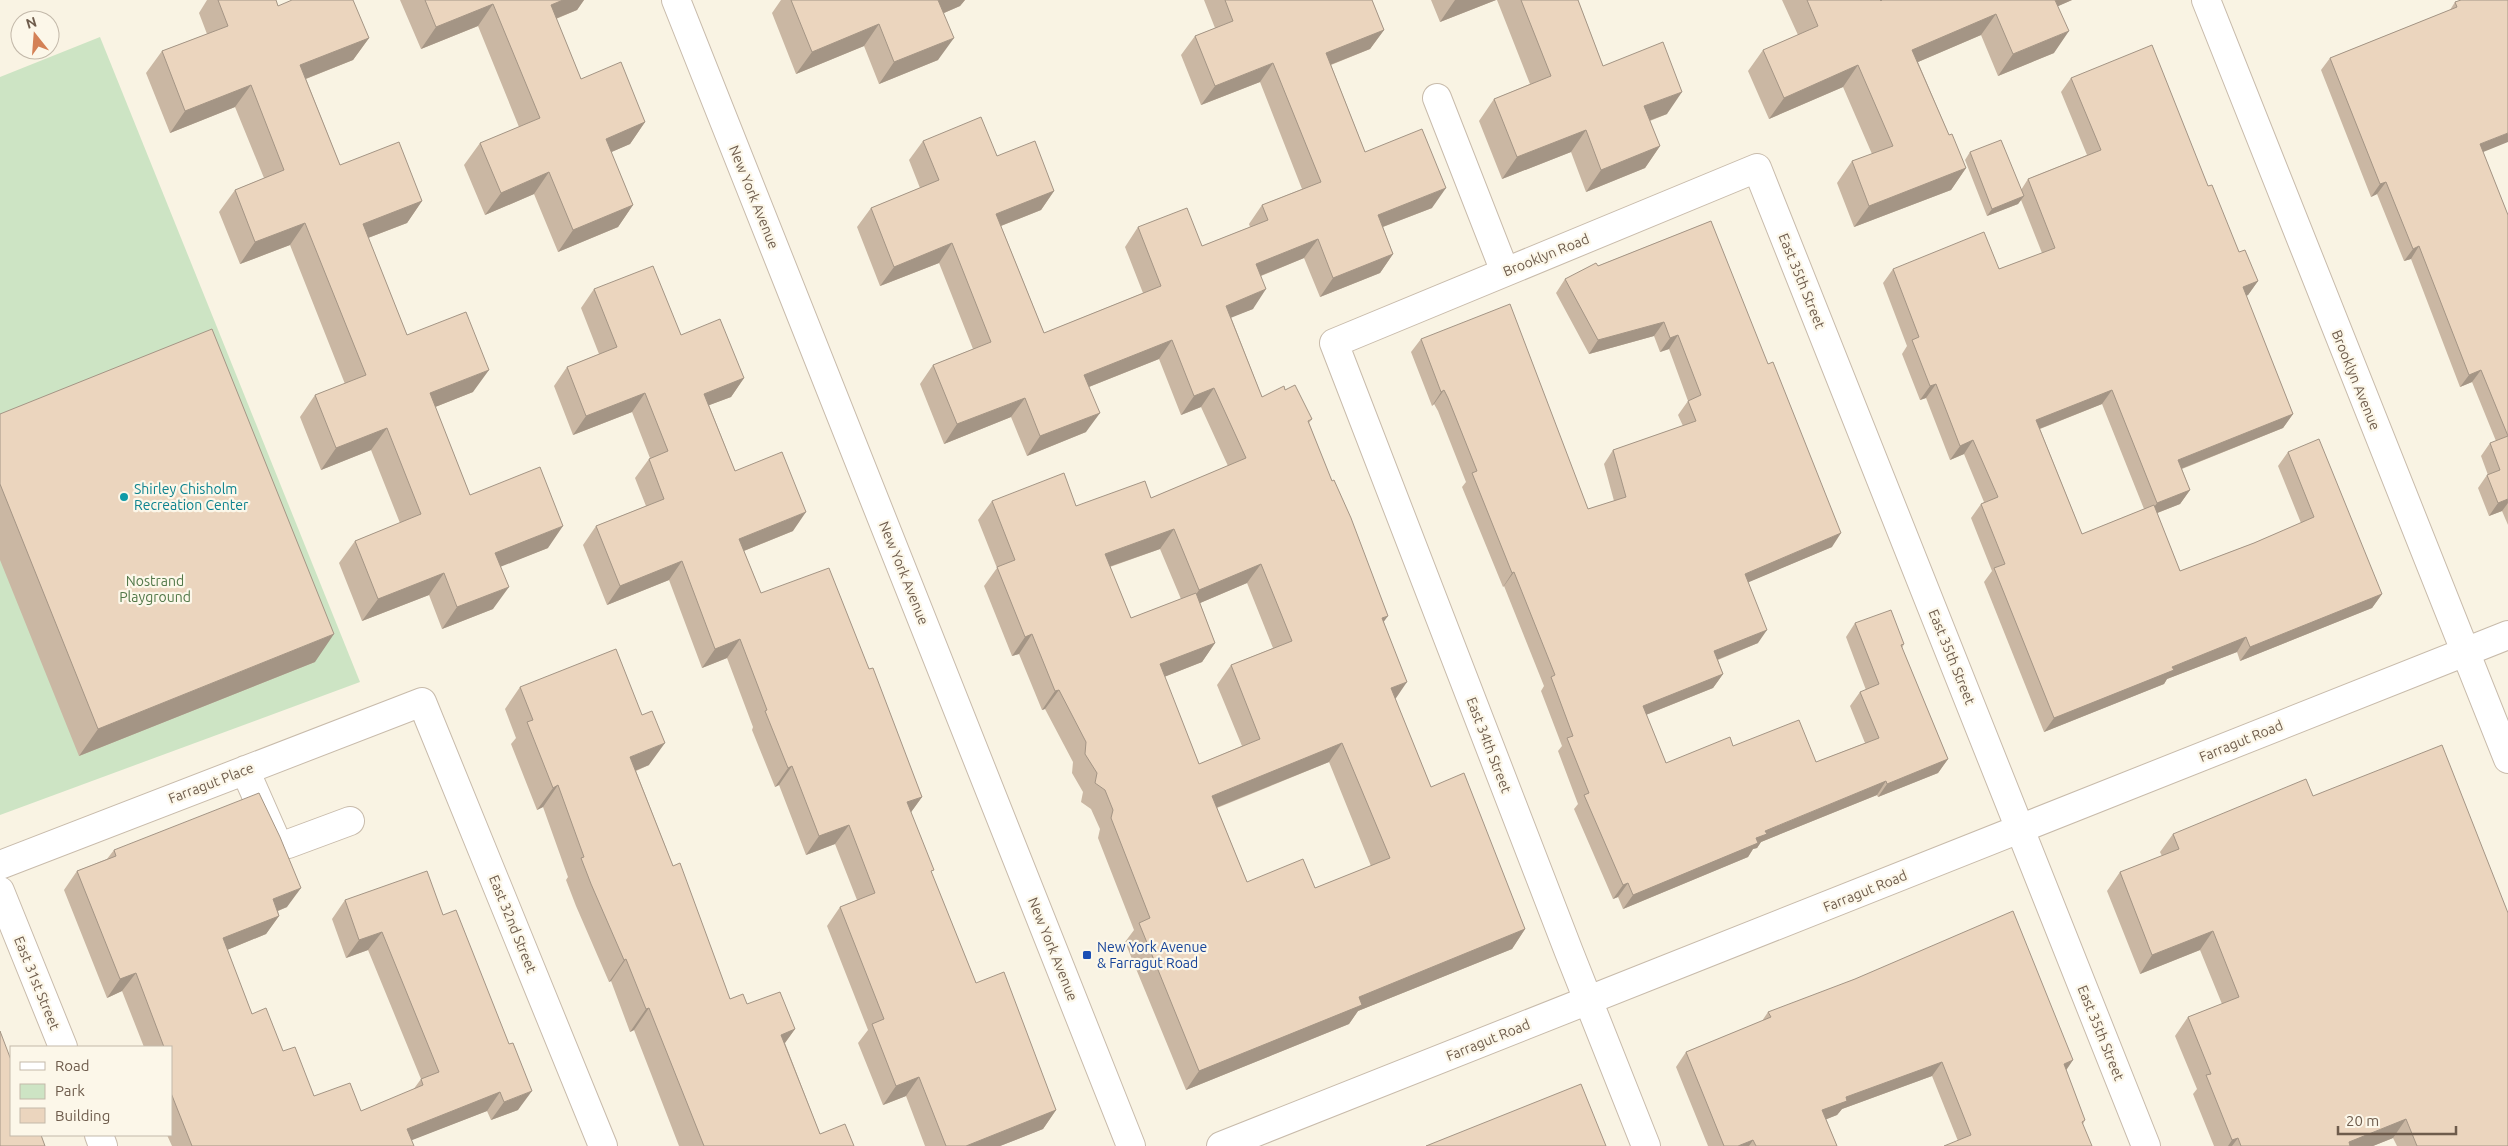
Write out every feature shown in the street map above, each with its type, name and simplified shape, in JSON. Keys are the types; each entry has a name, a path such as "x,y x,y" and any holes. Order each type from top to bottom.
{"street":[{"name":"New York Avenue","path":"676,0 1131,1146"},
{"name":"Brooklyn Avenue","path":"2206,0 2508,759"},
{"path":"1438,98 1505,272"},
{"name":"Brooklyn Road","path":"1334,343 1757,168"},
{"name":"East 35th Street","path":"1757,168 2146,1146"},
{"name":"East 34th Street","path":"1334,343 1646,1146"},
{"name":"Farragut Road","path":"1221,1146 2508,635"},
{"name":"Farragut Place","path":"0,864 422,702"},
{"name":"East 32nd Street","path":"422,702 603,1146"},
{"path":"244,770 278,845 288,844 350,822"},
{"name":"East 31st Street","path":"0,891 63,1046"}],"green space":[{"name":"Nostrand Playground","path":"100,37 360,682 0,815 0,77 42,60 60,60 60,53"}],"building":[{"path":"218,0 276,0 278,6 292,0 353,0 369,38 300,65 340,165 399,142 422,201 363,224 407,335 466,312 489,370 430,393 470,495 540,467 563,526 495,553 509,587 457,607 444,573 378,599 355,541 421,514 387,428 336,448 315,395 366,375 305,223 255,242 235,190 284,170 251,85 185,111 162,51 228,26"},
{"path":"425,0 563,0 551,5 581,79 621,62 645,122 606,139 633,205 573,230 549,172 501,193 480,143 540,118 493,4 436,27"},
{"path":"791,0 938,0 954,38 894,62 879,24 812,52"},
{"path":"1225,0 1372,0 1384,30 1326,53 1365,152 1422,129 1446,188 1378,215 1393,254 1333,278 1318,239 1256,264 1266,289 1226,306 1262,397 1284,386 1285,390 1295,385 1312,419 1308,421 1332,481 1334,480 1351,518 1388,616 1382,618 1407,682 1391,688 1431,787 1464,773 1525,929 1359,997 1362,1005 1199,1071 1139,923 1150,918 1111,818 1113,810 1105,790 1095,783 1097,773 1085,754 1086,742 1059,690 1055,691 1032,634 1025,637 997,567 1015,560 992,501 1064,473 1076,506 1145,481 1151,498 1246,458 1214,388 1194,396 1172,340 1084,375 1100,413 1040,436 1025,398 957,424 933,365 991,342 952,243 894,267 871,208 939,180 923,141 981,117 997,156 1035,141 1054,191 996,214 1044,333 1161,286 1138,227 1187,208 1202,246 1268,220 1262,205 1321,182 1273,63 1215,86 1195,36 1233,21","holes":["1174,529 1199,590 1261,564 1292,641 1231,665 1260,739 1199,764 1160,664 1215,643 1196,593 1131,618 1105,554","1342,743 1390,858 1315,888 1303,859 1247,882 1212,796"]},
{"path":"1521,0 1578,0 1603,66 1663,42 1682,92 1644,106 1660,146 1601,170 1586,130 1517,157 1494,99 1551,76"},
{"path":"1807,0 2055,0 2069,31 2013,54 1996,14 1912,50 1949,135 1952,134 1966,168 1869,206 1852,161 1893,146 1858,65 1784,98 1763,50 1818,26"},
{"path":"2461,0 2508,0 2508,133 2480,144 2508,215 2508,436 2481,370 2469,375 2419,246 2413,249 2386,182 2380,184 2330,58 2457,7 2455,2"},
{"path":"2152,45 2208,186 2212,185 2239,252 2245,250 2258,281 2243,287 2293,414 2178,460 2190,490 2157,503 2112,390 2036,420 2082,534 2154,505 2180,571 2254,543 2314,517 2288,452 2319,439 2382,594 2250,647 2246,637 2172,667 2174,670 2054,718 1994,568 2005,564 1981,504 1998,497 1973,440 1960,446 1936,384 1930,386 1912,340 1919,337 1893,269 1984,232 1999,269 2055,248 2028,179 2101,150 2071,78"},
{"path":"2001,140 2024,196 1992,209 1970,152"},
{"path":"1711,221 1768,364 1773,362 1841,533 1745,574 1767,630 1714,651 1723,674 1643,706 1666,763 1730,737 1733,746 1799,720 1816,762 1879,738 1860,692 1879,684 1855,623 1891,610 1904,644 1901,645 1948,759 1887,784 1886,781 1765,831 1767,834 1756,838 1758,843 1633,895 1628,883 1623,885 1584,795 1589,793 1567,738 1573,736 1551,677 1555,675 1472,473 1477,471 1448,398 1444,390 1441,392 1421,339 1510,304 1588,509 1626,497 1613,450 1696,421 1688,401 1701,395 1678,335 1670,338 1664,322 1598,340 1565,279 1596,263 1598,266"},
{"path":"653,266 681,335 720,319 744,378 704,394 735,471 782,452 806,512 739,539 761,593 829,568 869,669 873,668 922,797 907,802 934,870 931,871 976,983 1004,972 1056,1110 966,1146 946,1146 919,1077 896,1086 872,1024 884,1019 840,907 875,893 849,825 819,836 792,766 788,768 765,711 767,710 740,639 715,649 682,561 620,586 596,526 664,499 649,459 668,451 645,393 586,416 567,367 617,347 594,289"},
{"name":"Shirley Chisholm Recreation Center","path":"212,329 334,634 98,729 0,484 0,414"},
{"path":"2508,436 2508,499 2498,503 2487,475 2500,470 2490,443"},
{"path":"616,649 642,715 652,711 665,743 630,757 673,866 680,863 730,999 743,994 747,1004 780,992 795,1029 781,1035 820,1134 845,1124 854,1146 704,1146 649,1008 646,1009 626,959 624,960 591,884 581,858 584,857 558,785 553,788 527,722 533,720 520,687"},
{"path":"2442,745 2508,913 2508,1146 2417,1146 2406,1119 2349,1142 2350,1146 2241,1146 2238,1138 2232,1140 2206,1075 2211,1074 2188,1017 2239,997 2213,931 2152,955 2120,872 2179,849 2173,834 2306,779 2313,796"},
{"path":"259,793 301,888 273,899 279,916 223,938 252,1014 266,1008 283,1051 295,1047 314,1096 350,1083 361,1111 423,1085 421,1079 439,1072 382,932 359,940 345,900 427,871 443,915 456,910 509,1044 513,1043 532,1091 504,1102 500,1092 407,1129 414,1146 192,1146 172,1096 172,1046 164,1046 136,973 120,979 77,871 116,856 114,850"},
{"path":"2013,911 2073,1060 2064,1064 2085,1120 2082,1122 2092,1146 1944,1146 1971,1135 1942,1062 1846,1097 1847,1101 1822,1110 1837,1146 1756,1146 1753,1140 1738,1146 1724,1146 1686,1052 1771,1017 1768,1012 1855,979"},
{"path":"0,1031 10,1057 10,1136 41,1136 45,1146 0,1146"},
{"path":"1581,1084 1606,1146 1426,1146"}],"place":[{"name":"Shirley Chisholm Recreation Center","path":"124,497"},
{"name":"New York Avenue & Farragut Road","path":"1087,955"}]}
